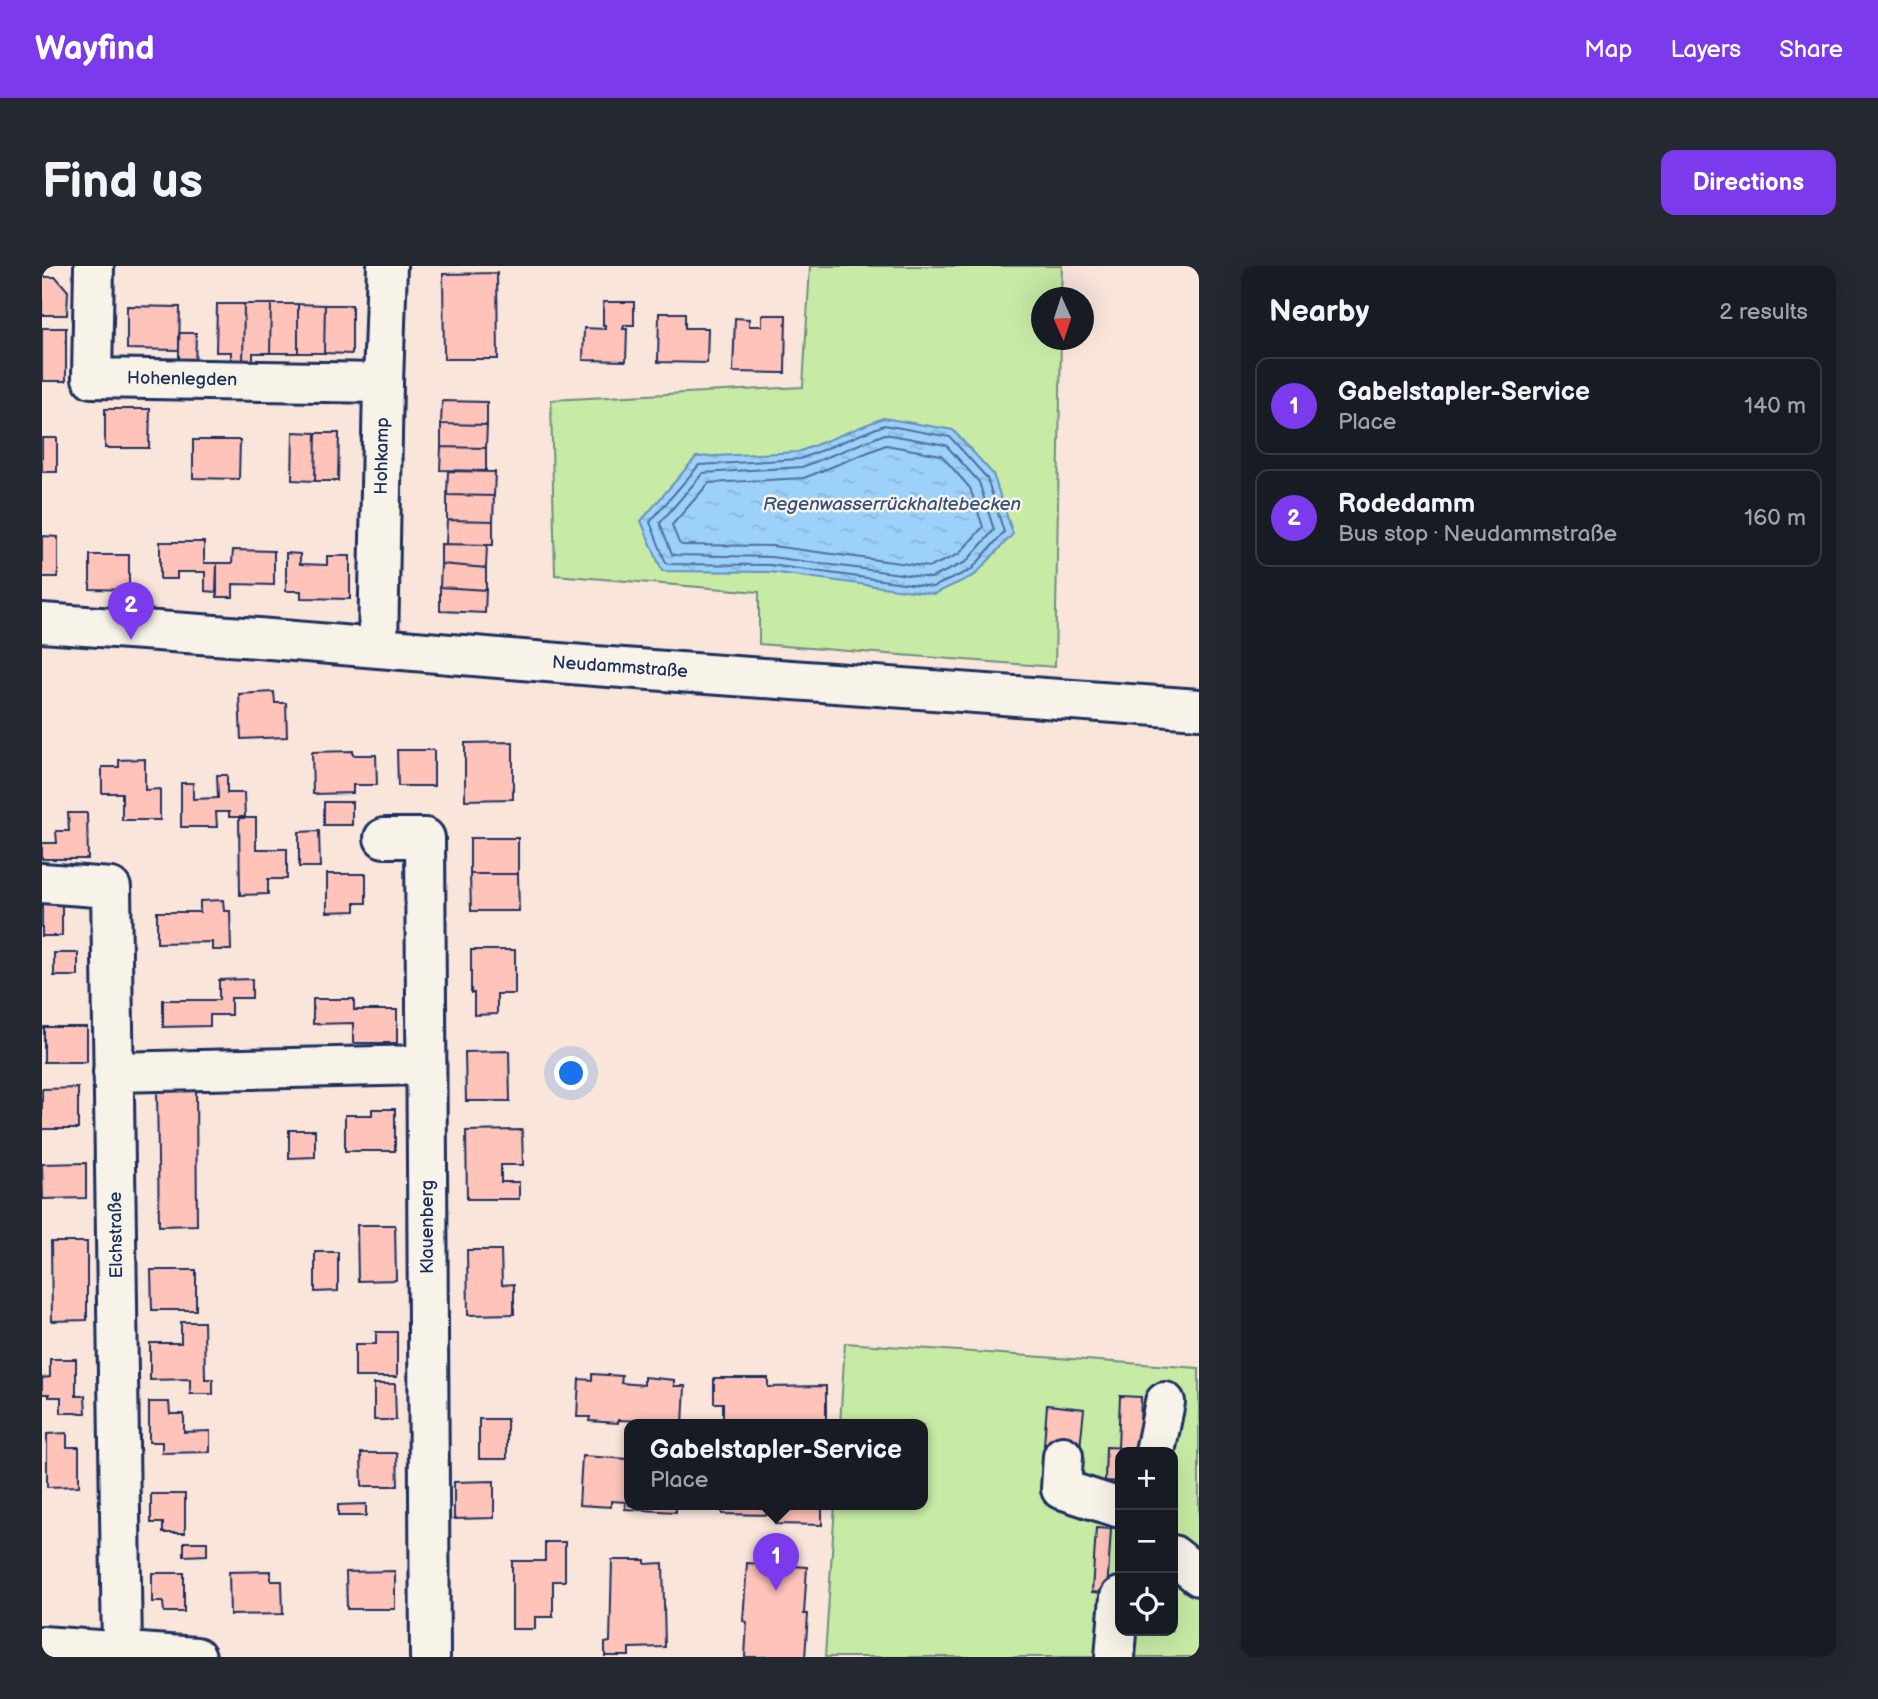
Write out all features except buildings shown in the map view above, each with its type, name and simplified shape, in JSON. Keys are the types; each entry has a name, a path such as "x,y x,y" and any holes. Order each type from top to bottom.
{"street":[{"name":"Hohenlegden","path":"94,266 92,378 383,383"},
{"name":"Hohkamp","path":"379,647 387,266"},
{"name":"Neudammstraße","path":"42,623 1199,709"},
{"name":"Klauenberg","path":"384,838 425,838 430,1657"},
{"name":"Elchstraße","path":"42,883 111,888 113,1072 99,1653"},
{"path":"113,1072 426,1065"},
{"path":"1157,1447 1165,1402"},
{"path":"1063,1456 1061,1489 1115,1506"},
{"path":"1178,1559 1199,1576"},
{"path":"1115,1657 1117,1636"},
{"path":"42,1646 99,1653 196,1657"}],"green space":[{"path":"810,266 1062,266 1061,287 1031,287 1031,350 1061,350 1055,667 759,644 759,592 555,575 551,400 803,387"},
{"path":"845,1343 1199,1368 1199,1657 825,1657 835,1510 928,1510 928,1419 840,1419"}],"water":[{"name":"Regenwasserrückhaltebecken","path":"883,418 953,430 993,474 1013,534 975,575 934,594 770,572 662,571 641,521 696,457 798,452"}],"place":[{"name":"Rodedamm","path":"131,640"},
{"name":"Gabelstapler-Service","path":"776,1591"}]}
